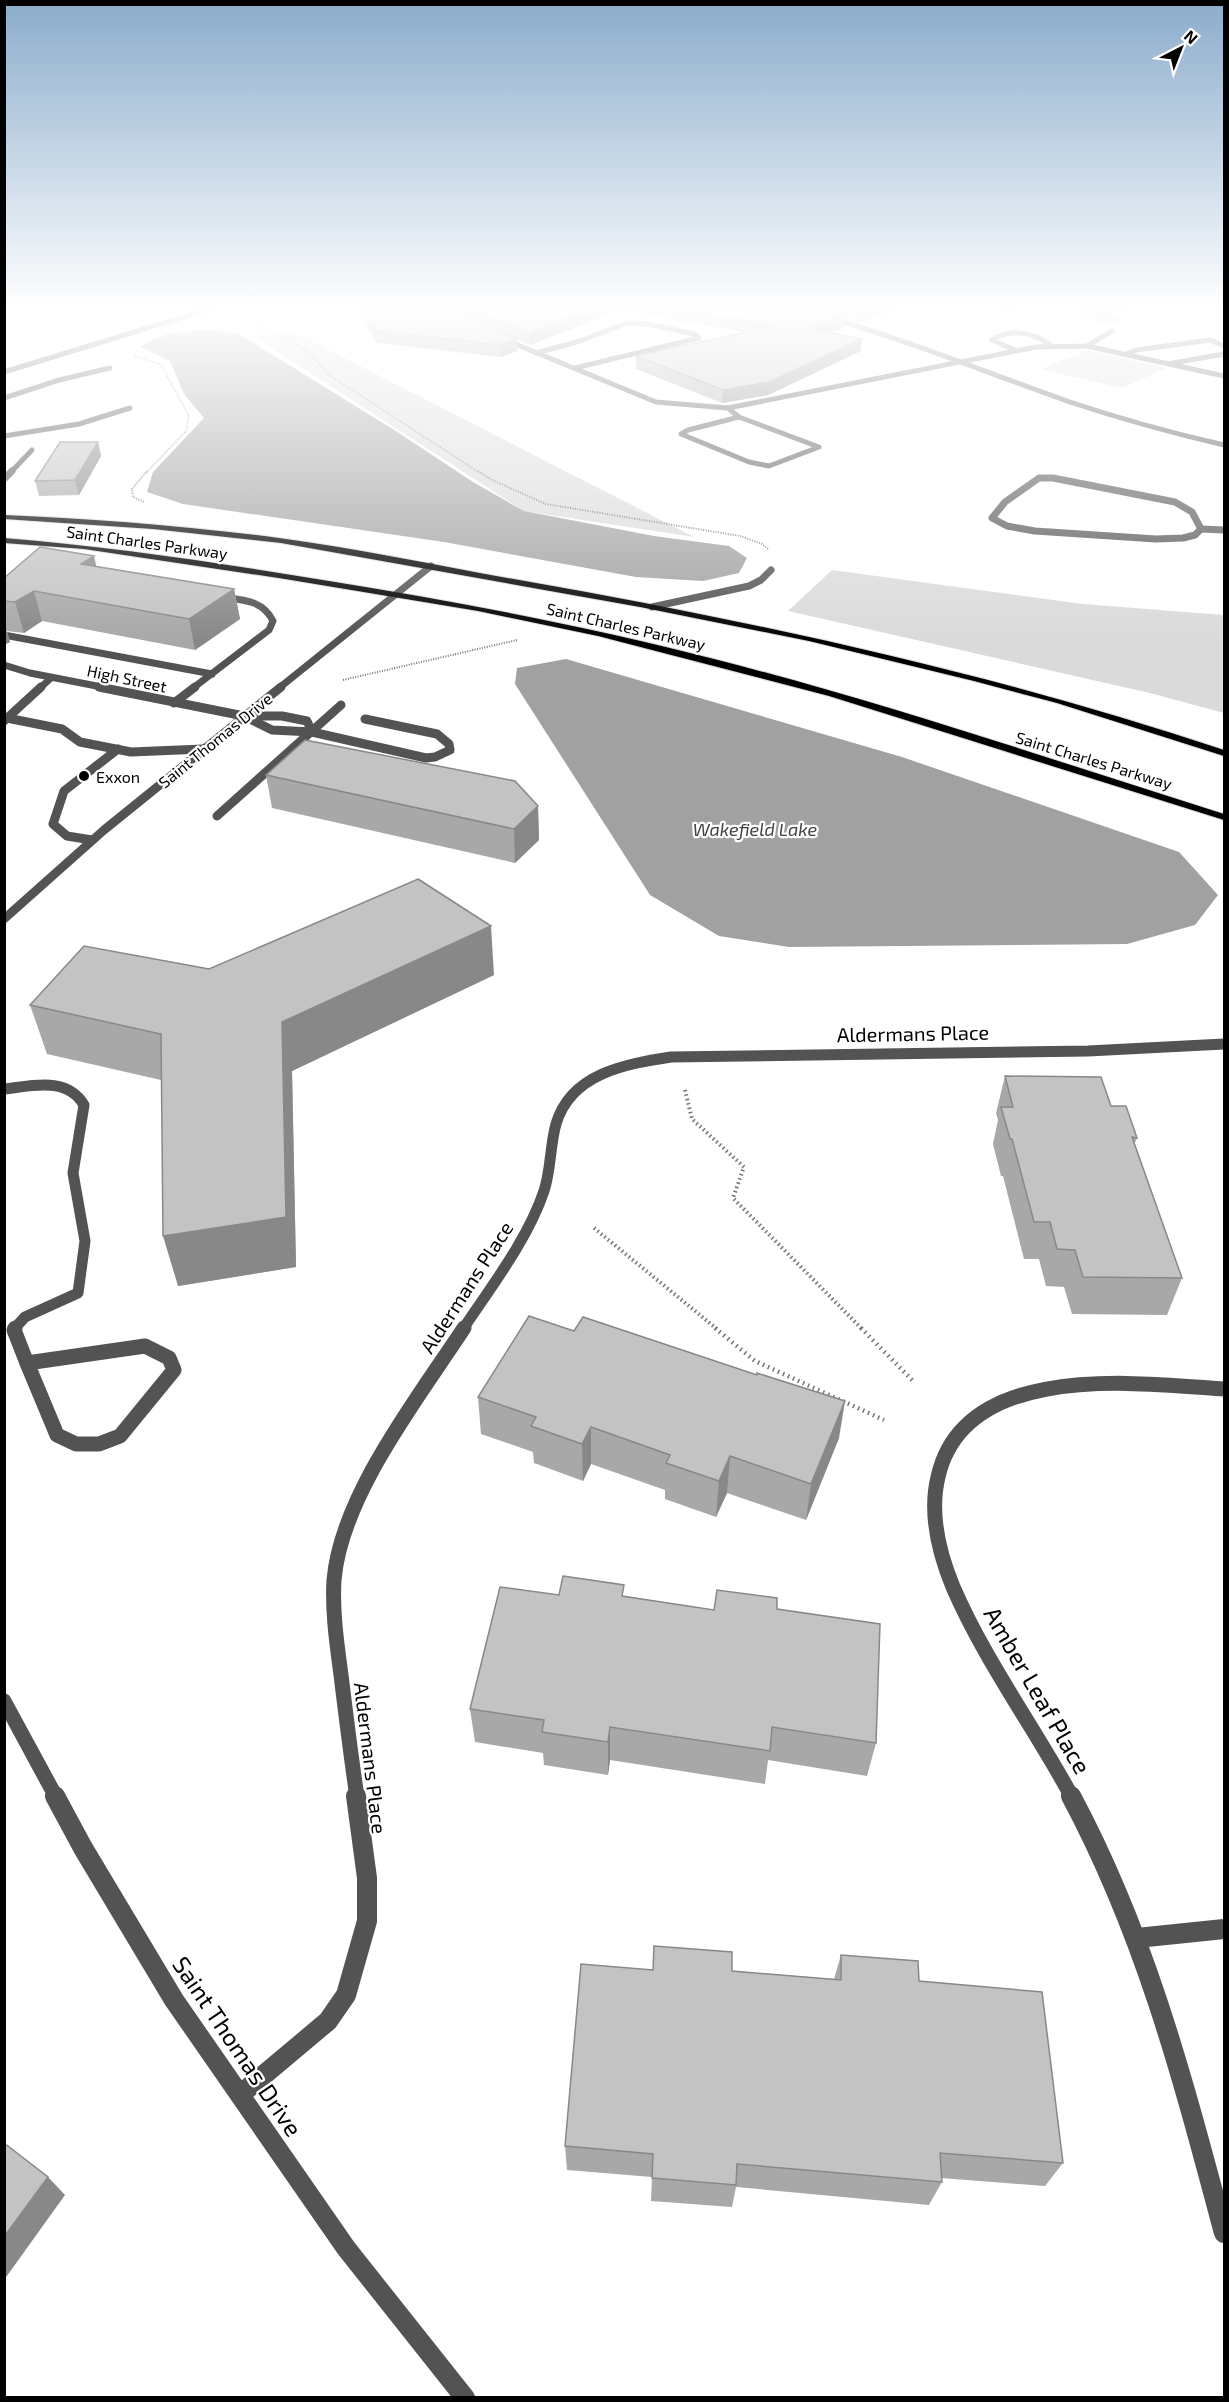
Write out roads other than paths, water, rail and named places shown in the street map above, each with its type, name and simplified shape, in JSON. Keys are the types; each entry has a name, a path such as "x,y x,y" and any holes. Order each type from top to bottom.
{"main road":[{"name":"Saint Charles Parkway","path":"4,517 241,536 431,566 652,607 943,671 1111,717 1224,753"},
{"name":"Saint Charles Parkway","path":"4,540 120,552 396,594 555,624 716,662 832,694 1224,816"}],"street":[{"path":"4,436 80,424 102,417"},
{"path":"740,417 688,430 681,434 749,462 769,466 819,447 740,417"},
{"path":"1114,417 1224,445"},
{"path":"4,479 32,450"},
{"path":"4,470 12,470"},
{"path":"1201,529 1198,520 1189,508 1176,502 1053,478 1034,480 992,514 995,521 1007,526 1035,531 1173,539 1195,535 1201,529 1224,530"},
{"name":"Saint Thomas Drive","path":"4,919 92,840 431,566"},
{"path":"652,607 749,586 761,580 771,570"},
{"path":"174,703 269,630 273,621 266,607 212,595"},
{"path":"4,635 212,674"},
{"name":"High Street","path":"4,666 51,678 244,716"},
{"path":"6,720 51,678"},
{"path":"217,816 341,705"},
{"path":"244,716 272,730 312,732 426,758 435,757 450,750 449,744 437,734 365,719"},
{"path":"244,716 282,716 307,721 312,732"},
{"path":"6,720 62,729 80,742 131,752 203,749"},
{"path":"92,840 65,834 53,824 56,810 64,791 118,749"},
{"name":"Aldermans Place","path":"241,2094 328,2021 346,1995 367,1921 367,1878 337,1642 334,1581 341,1540 351,1512 395,1432 516,1250 532,1220 544,1191 556,1123 565,1103 574,1092 599,1074 612,1068 650,1059 671,1057 1088,1050 1224,1044"},
{"path":"4,1089 49,1085 72,1088 80,1095 84,1105 73,1173 85,1241 78,1293 69,1300 17,1321 14,1330 26,1363 57,1435 76,1444 99,1444 120,1436 174,1370 169,1358 145,1346 26,1363"},
{"name":"Amber Leaf Place","path":"1224,1389 1100,1384 1053,1389 1015,1397 986,1408 959,1430 945,1453 937,1479 935,1510 938,1539 953,1587 985,1650 1026,1715 1083,1819 1137,1938 1184,2088 1224,2233"},
{"name":"Saint Thomas Drive","path":"4,1701 83,1848 174,2000 346,2248 465,2397"},
{"path":"1137,1938 1224,1929"}],"water":[{"path":"373,417 473,482 524,511 654,536 729,546 747,558 739,573 703,581 636,577 444,542 183,504 147,492 153,472 204,418"},
{"name":"Wakefield Lake","path":"566,659 902,757 1179,852 1218,895 1195,925 1127,944 789,947 719,936 650,895 515,684 517,668"}],"place":[{"name":"Exxon","path":"84,776"}]}
